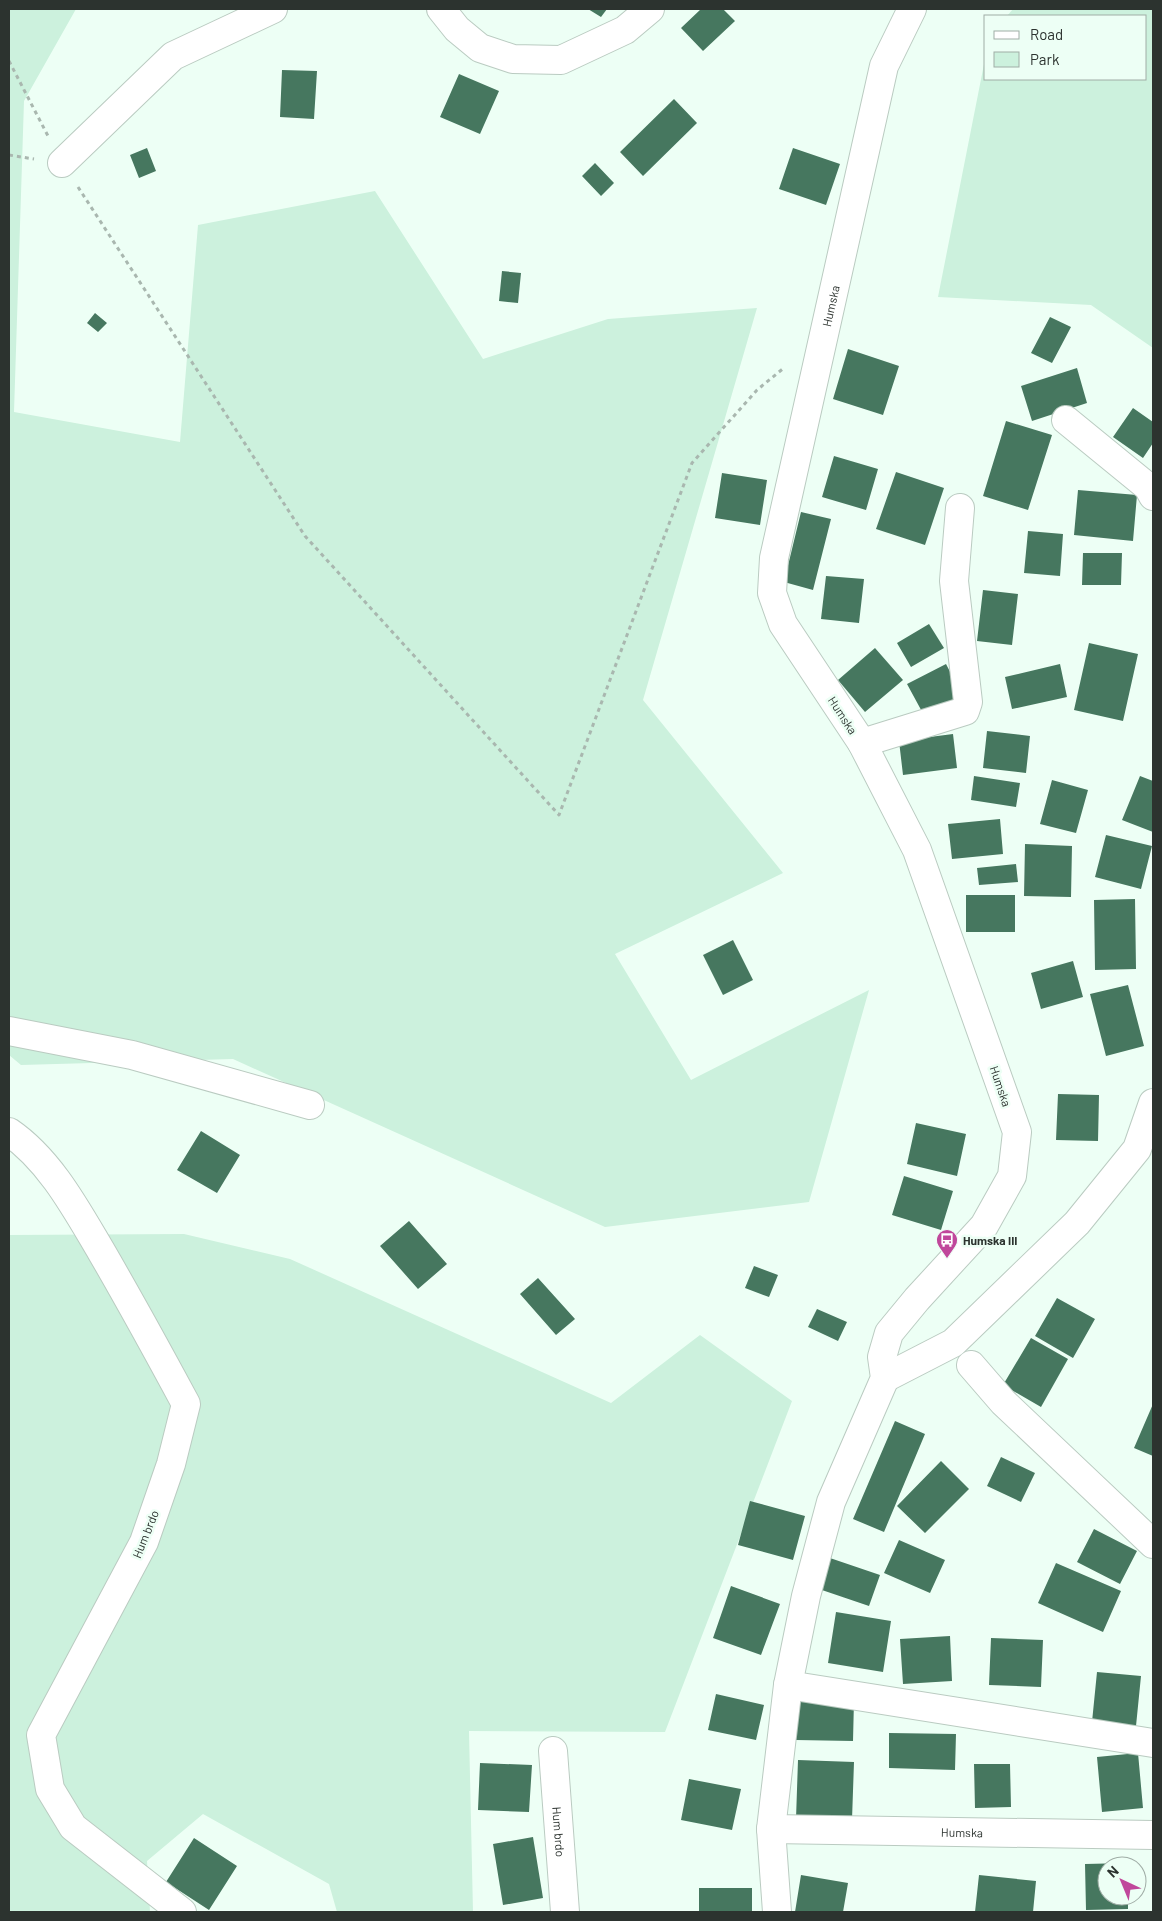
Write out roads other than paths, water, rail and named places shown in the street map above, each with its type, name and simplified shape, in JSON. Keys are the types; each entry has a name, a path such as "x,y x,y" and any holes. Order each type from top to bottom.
{"street":[{"path":"62,163 173,56 273,9"},
{"path":"441,9 457,29 480,48 513,59 561,60 625,30 650,9"},
{"name":"Humska","path":"777,1912 771,1829 788,1685 806,1596 831,1502 884,1378 882,1357 889,1333 984,1226 1012,1176 1017,1132 918,850 862,743 783,624 772,593 774,558 884,66 912,9"},
{"path":"1066,420 1148,487 1153,496"},
{"path":"862,743 965,711 968,702 954,581 960,508"},
{"path":"9,1031 132,1055 310,1105"},
{"path":"884,1378 953,1343 1077,1223 1137,1149 1153,1103"},
{"name":"Hum brdo","path":"9,1132 28,1145 74,1205 133,1306 186,1404 171,1464 144,1542 41,1736 50,1790 73,1827 182,1912"},
{"path":"971,1365 1003,1402 1153,1544"},
{"path":"788,1685 1153,1743"},
{"name":"Hum brdo","path":"553,1751 565,1912"},
{"name":"Humska","path":"771,1829 1153,1835"}],"place":[{"name":"Humska III","path":"947,1259"}]}
